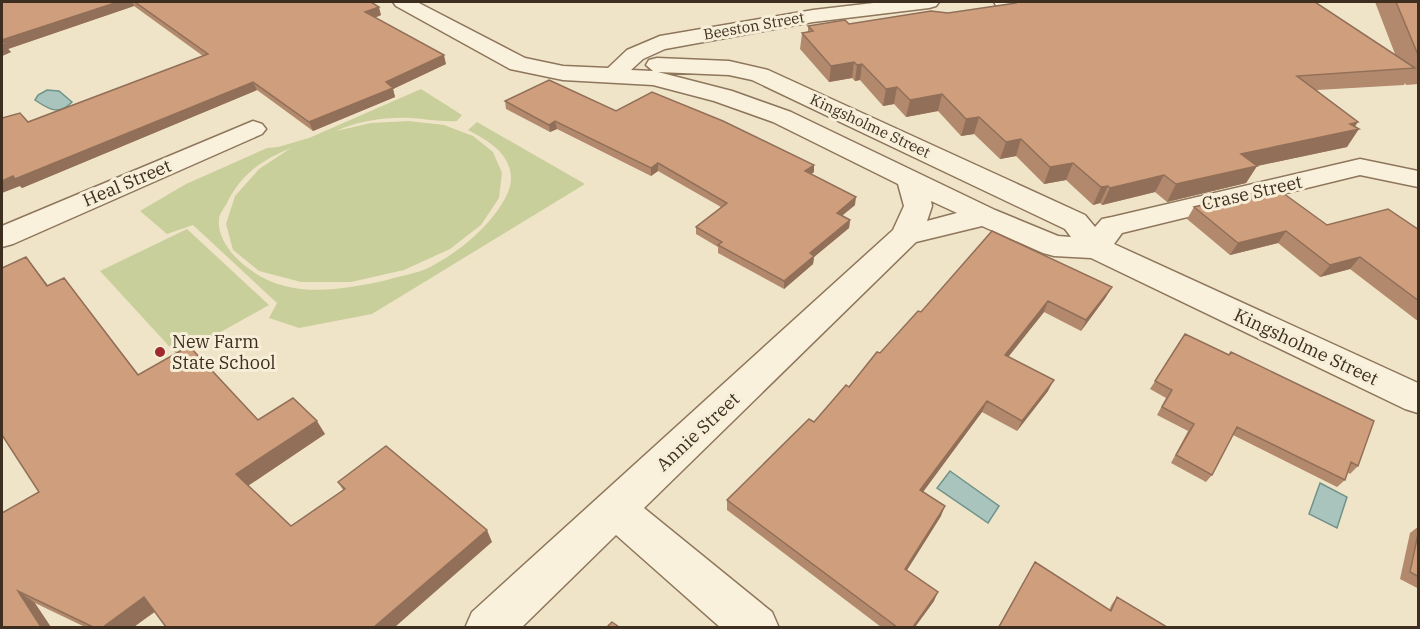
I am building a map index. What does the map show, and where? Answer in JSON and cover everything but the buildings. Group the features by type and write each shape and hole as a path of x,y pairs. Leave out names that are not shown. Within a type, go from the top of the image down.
{"street":[{"path":"403,2 518,64 563,73 619,70"},
{"path":"954,20 1004,12 1009,5 1004,2"},
{"name":"Beeston Street","path":"619,70 644,48 660,43 813,16 876,9 931,10"},
{"name":"Kingsholme Street","path":"619,70 729,68 760,75 1074,222 1096,248"},
{"name":"Kingsholme Street","path":"619,70 733,99 782,117 985,216 1054,246 1096,248 1419,399"},
{"name":"Heal Street","path":"2,237 254,129"},
{"name":"Crase Street","path":"1096,248 1112,226 1360,167 1419,179"},
{"name":"Annie Street","path":"488,627 616,510 906,235 918,206 910,178"},
{"name":"Annie Street","path":"906,235 985,216"},
{"path":"616,510 756,627"}],"green space":[{"path":"421,89 462,115 457,121 382,119 363,122 336,131 371,123 409,121 444,125 473,136 493,152 502,173 499,198 481,225 450,249 404,270 351,282 301,282 259,271 233,250 226,224 235,196 259,169 291,148 253,169 239,184 221,213 220,232 234,256 260,276 277,284 312,290 368,284 426,269 463,246 480,231 500,207 509,188 511,179 507,162 497,148 468,130 477,122 585,184 372,314 299,328 269,318 277,303 193,225 167,234 140,211 186,184 267,148 309,138"},
{"path":"187,229 269,305 178,356 100,271"}],"water":[{"path":"47,90 59,91 72,102 63,109 54,110 35,100 38,95"},
{"path":"950,471 999,506 988,523 937,488"},
{"path":"1320,483 1347,497 1337,528 1309,514"}],"place":[{"name":"New Farm State School","path":"160,352"}]}
